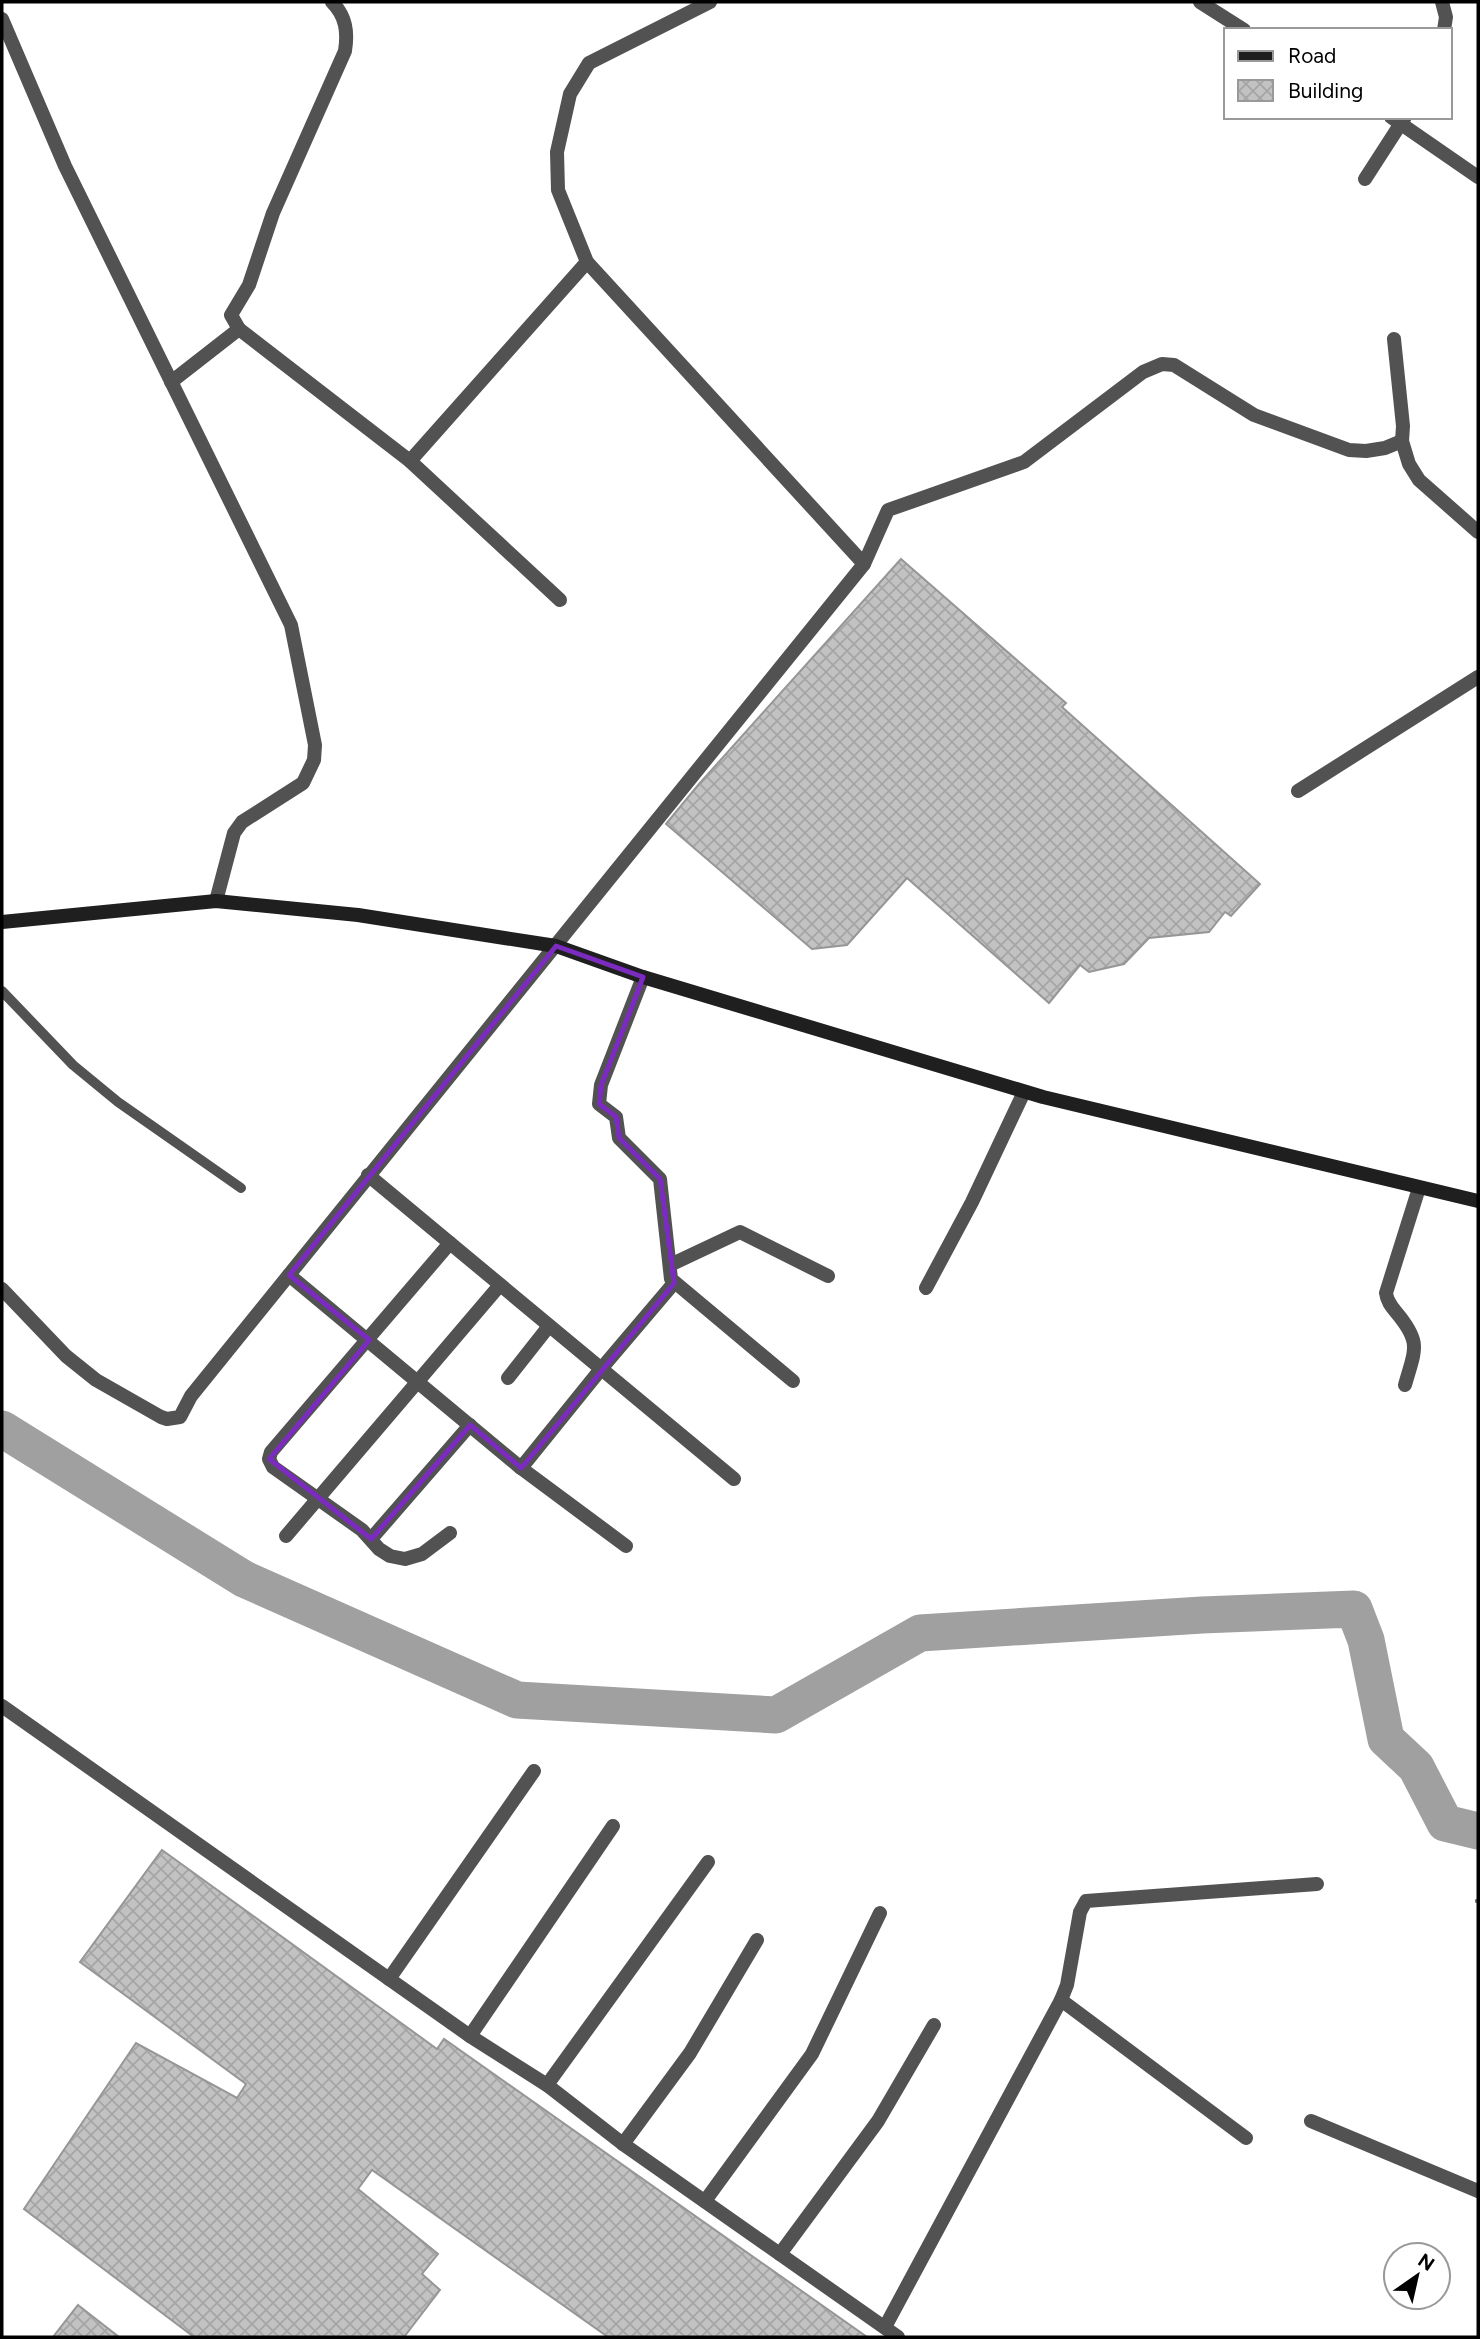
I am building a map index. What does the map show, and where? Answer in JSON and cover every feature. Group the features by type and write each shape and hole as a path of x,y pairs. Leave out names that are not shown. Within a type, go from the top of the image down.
{"street":[{"path":"332,2 348,34 345,51 273,213 249,285 231,315 239,329 410,461 560,600"},
{"path":"710,2 589,63 570,94 557,152 558,190 587,262 864,564"},
{"path":"1200,2 1241,28"},
{"path":"1442,2 1446,17 1444,28"},
{"path":"2,19 65,166 291,625 315,745 314,760 303,783 242,822 234,833 216,901"},
{"path":"1365,178 1399,119 1478,177"},
{"path":"410,461 587,262"},
{"path":"171,382 239,329"},
{"path":"1394,339 1403,426 1402,441 1409,464 1419,480 1478,532"},
{"path":"2,1289 66,1356 96,1380 161,1417 175,1419 184,1413 191,1396 368,1175 864,564 888,510 1024,462 1143,372 1162,364 1174,365 1254,415 1349,450 1385,448 1402,441"},
{"path":"1298,792 1478,677"},
{"path":"2,922 216,901 358,915 556,946 643,977 1024,1092 1478,1201"},
{"path":"643,977 601,1085 599,1104 616,1117 619,1138 660,1179 671,1279 793,1381"},
{"path":"926,1288 972,1202 1024,1092"},
{"path":"368,1175 734,1479"},
{"path":"1405,1385 1415,1348 1414,1338 1387,1301 1385,1293 1419,1188"},
{"path":"670,1265 740,1232 828,1276"},
{"path":"450,1243 271,1452 269,1459 273,1467 362,1530 390,1556 405,1559 422,1554 450,1533"},
{"path":"289,1275 522,1468 626,1546"},
{"path":"522,1468 601,1368 674,1283"},
{"path":"286,1536 500,1285"},
{"path":"508,1378 549,1325"},
{"path":"371,1539 470,1424"},
{"path":"2,1706 470,2036 547,2085 624,2144 898,2337"},
{"path":"389,1979 534,1771"},
{"path":"470,2036 613,1826"},
{"path":"547,2085 708,1862"},
{"path":"884,2328 1061,2000 1067,1985 1078,1920 1086,1902 1317,1884"},
{"path":"705,2201 812,2054 880,1913"},
{"path":"624,2144 690,2053 758,1940"},
{"path":"1061,2000 1246,2138"},
{"path":"780,2254 878,2121 934,2025"},
{"path":"1311,2121 1478,2191"}],"lane":[{"path":"2,991 73,1065 118,1102 241,1188"}],"highlighted area":[{"path":"556,946 643,977 601,1085 599,1104 616,1117 619,1138 660,1179 674,1283 521,1468 470,1425 371,1539 269,1459 369,1340 289,1275"}],"building":[{"path":"901,559 1066,703 1062,707 1260,884 1231,916 1225,912 1209,932 1149,938 1124,964 1089,972 1080,965 1049,1003 907,878 847,945 812,949 666,824"},
{"path":"162,1850 437,2049 444,2039 867,2337 608,2337 372,2170 358,2189 438,2254 422,2274 440,2290 404,2337 194,2337 24,2209 136,2043 237,2098 246,2084 80,1962"},
{"path":"78,2305 119,2337 53,2337"}],"waterway":[{"path":"2,1429 244,1579 517,1700 776,1715 920,1633 1202,1615 1354,1609 1366,1640 1386,1739 1416,1767 1445,1823 1478,1831"}]}
